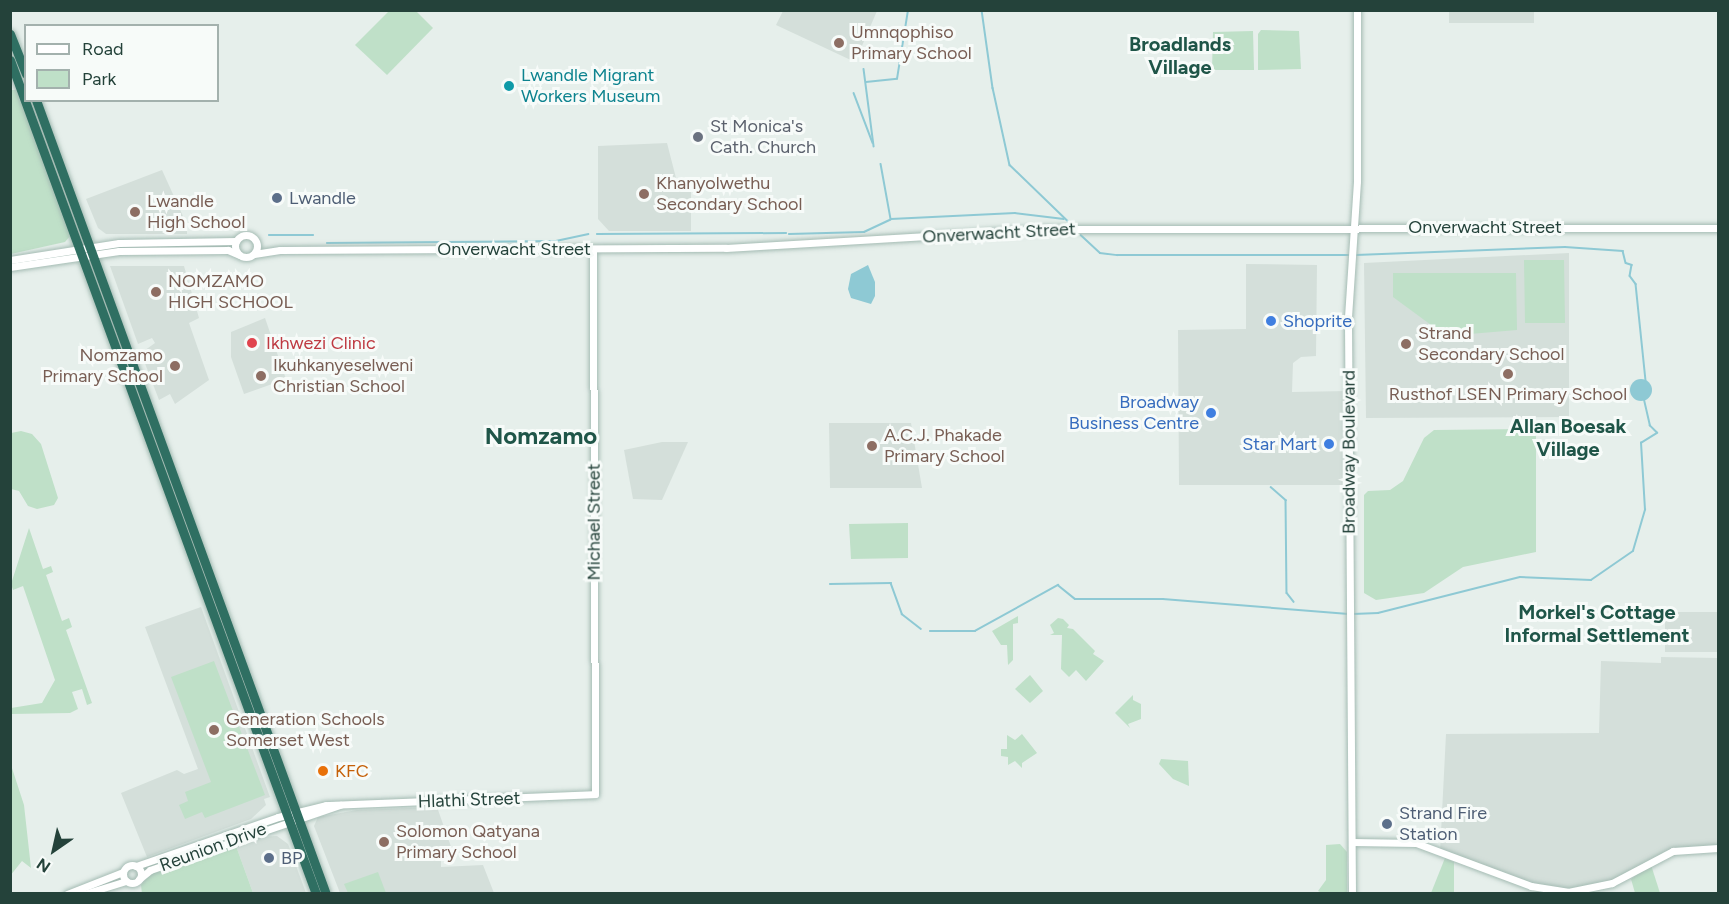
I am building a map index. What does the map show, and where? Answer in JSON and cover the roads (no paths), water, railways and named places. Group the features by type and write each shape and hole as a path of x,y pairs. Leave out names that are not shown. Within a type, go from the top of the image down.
{"highway":[{"path":"10,34 24,69"},
{"path":"10,60 24,95"},
{"path":"27,102 86,250"},
{"path":"37,102 86,250 292,816 316,894"},
{"path":"292,816 326,894"}],"street":[{"name":"Broadway Boulevard","path":"1352,894 1348,317 1355,227 1357,10"},
{"name":"Onverwacht Street","path":"239,255 280,250 739,247 1048,229 1719,228"},
{"name":"Onverwacht Street","path":"236,241 249,235 257,243 280,250"},
{"path":"10,260 86,250 236,241 239,255 210,250 86,250 10,267"},
{"path":"255,254 257,243"},
{"name":"Michael Street","path":"593,249 596,794"},
{"name":"Hlathi Street","path":"292,816 342,804 596,794"},
{"name":"Reunion Drive","path":"136,866 292,816"},
{"name":"Reunion Drive","path":"139,879 150,870 292,816"},
{"path":"1352,842 1416,843 1531,886 1568,892 1605,886 1673,851 1719,848"},
{"path":"67,894 123,872 128,866 136,866 140,871 139,879 132,884 126,881 84,894"},
{"path":"123,872 126,881"}],"water":[{"path":"868,265 875,282 875,296 871,304 851,298 848,289 851,274"},
{"path":"1641,379 1649,382 1652,390 1649,398 1641,401 1633,398 1630,390 1633,382"}],"waterway":[{"path":"866,82 897,79 908,10"},
{"path":"982,10 993,88 1010,165 1070,223"},
{"path":"864,69 874,146"},
{"path":"854,93 873,143"},
{"path":"881,164 891,219 1015,213 1064,219"},
{"path":"789,234 864,232 890,220"},
{"path":"597,234 786,233"},
{"path":"327,243 556,241 588,234"},
{"path":"269,235 313,235"},
{"path":"1081,235 1100,253 1117,255 1348,255"},
{"path":"1356,255 1565,247 1623,251 1626,263 1632,265 1630,276 1636,284 1646,380"},
{"path":"1353,614 1378,613 1520,577 1591,580 1633,551 1645,510 1641,443 1657,433 1650,426 1644,400"},
{"path":"1271,487 1286,500 1287,593 1294,602"},
{"path":"830,584 891,583 902,614 921,629"},
{"path":"930,631 975,631 1058,585 1075,599 1163,599 1348,614"}],"place":[{"name":"Umnqophiso Primary School","path":"839,43"},
{"name":"Lwandle Migrant Workers Museum","path":"509,86"},
{"name":"St Monica's Cath. Church","path":"698,137"},
{"name":"Khanyolwethu Secondary School","path":"644,194"},
{"name":"Lwandle","path":"277,198"},
{"name":"Lwandle High School","path":"135,212"},
{"name":"NOMZAMO HIGH SCHOOL","path":"156,292"},
{"name":"Shoprite","path":"1271,321"},
{"name":"Ikhwezi Clinic","path":"252,343"},
{"name":"Strand Secondary School","path":"1406,344"},
{"name":"Nomzamo Primary School","path":"175,366"},
{"name":"Rusthof LSEN Primary School","path":"1508,374"},
{"name":"Ikuhkanyeselweni Christian School","path":"261,376"},
{"name":"Broadway Business Centre","path":"1211,413"},
{"name":"Star Mart","path":"1329,444"},
{"name":"A.C.J. Phakade Primary School","path":"872,446"},
{"name":"Generation Schools Somerset West","path":"214,730"},
{"name":"KFC","path":"323,771"},
{"name":"Strand Fire Station","path":"1387,824"},
{"name":"Solomon Qatyana Primary School","path":"384,842"},
{"name":"BP","path":"269,858"}],"district":[{"name":"Broadlands Village","path":"1180,56"},
{"name":"Nomzamo","path":"541,436"},
{"name":"Allan Boesak Village","path":"1568,438"},
{"name":"Morkel's Cottage Informal Settlement","path":"1597,624"}]}
